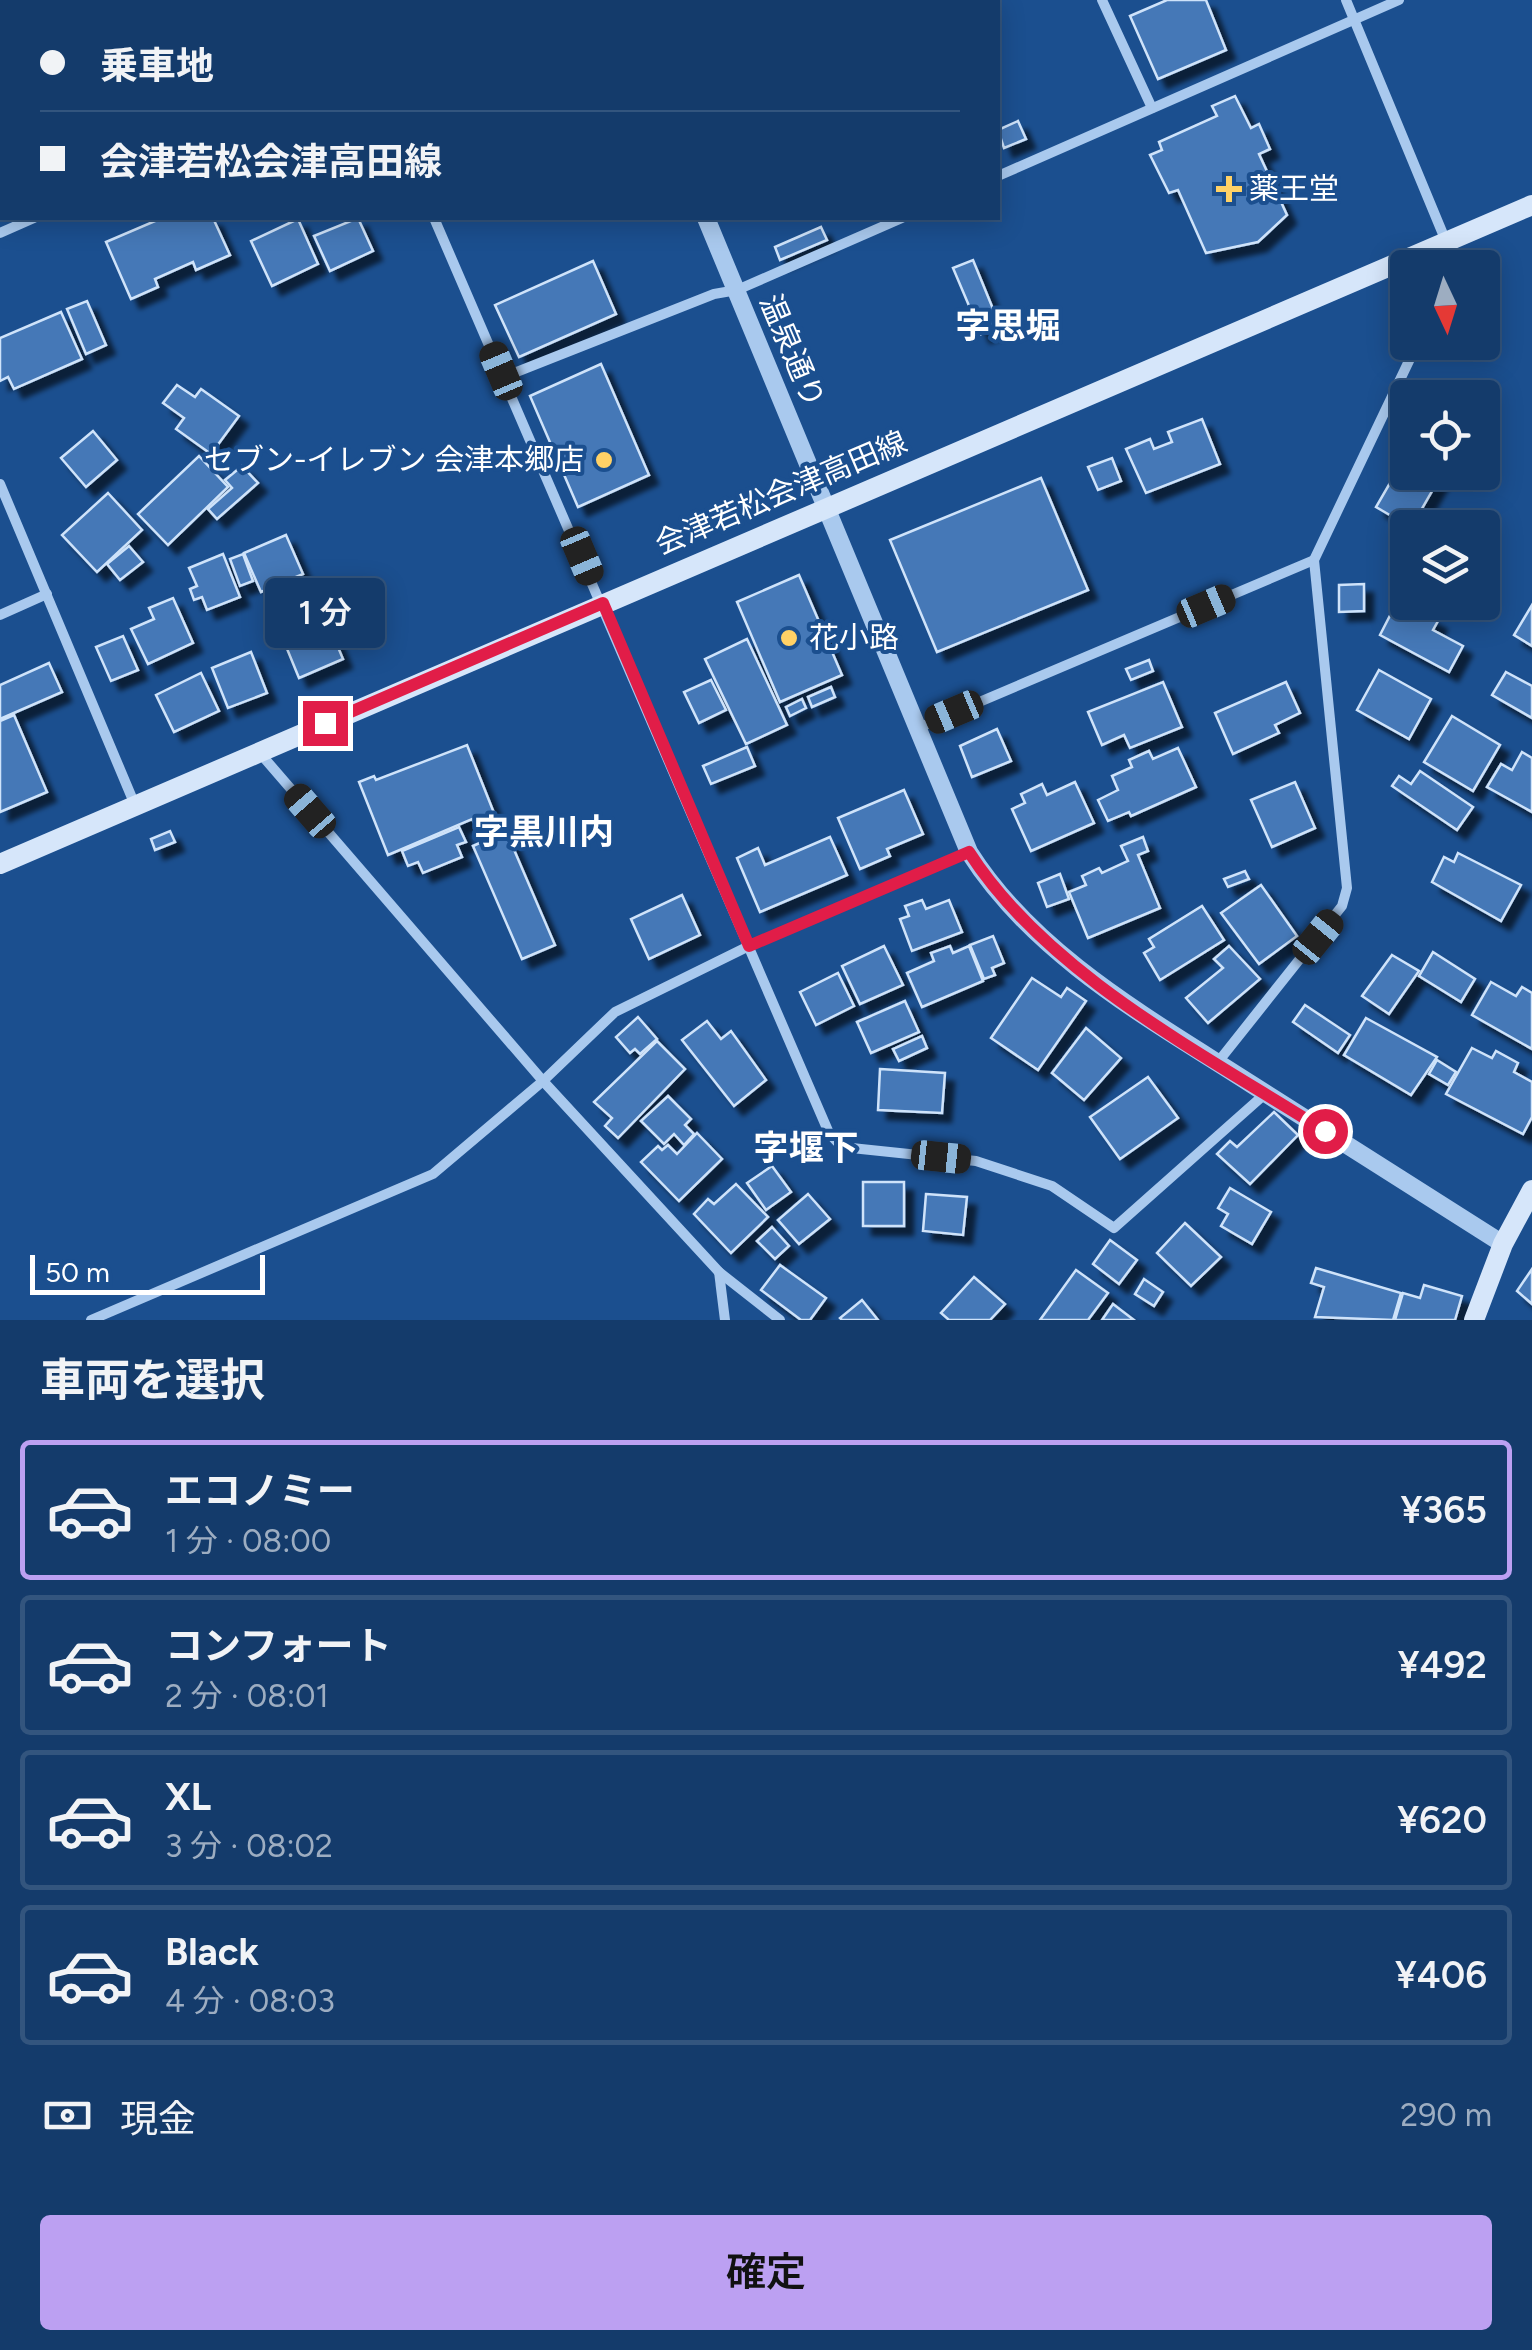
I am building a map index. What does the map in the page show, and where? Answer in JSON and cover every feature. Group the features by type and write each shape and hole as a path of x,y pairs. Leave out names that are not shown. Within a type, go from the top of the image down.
{"main road":[{"name":"会津若松会津高田線","path":"0,864 1444,239 1532,205"},
{"path":"1474,1320 1503,1244 1532,1190"}],"street":[{"path":"1102,0 1152,108"},
{"path":"1346,0 1446,250"},
{"path":"1000,175 1399,0"},
{"path":"0,233 29,220"},
{"path":"435,220 829,1133 842,1146 976,1161 1052,1186 1114,1228 1266,1093"},
{"name":"温泉通り","path":"707,220 969,852 1024,923 1094,981 1503,1244"},
{"path":"504,378 714,294 737,290 897,220"},
{"path":"1218,1062 1342,906 1347,888 1314,560 1409,360"},
{"path":"0,484 136,805"},
{"path":"918,728 1314,560"},
{"path":"0,614 47,594"},
{"path":"258,751 543,1082 718,1272 780,1320"},
{"path":"91,1320 433,1174 543,1082 615,1012 749,946 969,852"},
{"path":"718,1272 725,1320"}],"building":[{"path":"1167,0 1206,0 1226,50 1158,79 1130,16"},
{"path":"1235,96 1251,128 1259,124 1270,149 1259,154 1287,215 1258,242 1206,253 1178,190 1169,193 1150,155 1162,150 1159,142 1217,116 1212,106"},
{"path":"1018,121 1026,139 1004,148 1000,129"},
{"path":"157,220 214,220 230,255 196,270 193,262 155,279 158,287 131,299 106,242"},
{"path":"298,220 318,264 272,286 251,241"},
{"path":"359,220 373,251 330,271 314,236"},
{"path":"821,227 827,240 780,260 775,247"},
{"path":"973,260 1000,326 981,334 953,268"},
{"path":"593,261 616,314 519,357 495,305"},
{"path":"87,301 106,345 86,354 67,309"},
{"path":"61,312 82,359 14,389 8,377 0,381 0,338"},
{"path":"601,364 649,475 578,507 530,396"},
{"path":"177,385 195,397 201,389 239,416 211,454 176,429 184,418 163,403"},
{"path":"1202,419 1220,464 1146,493 1126,449 1150,439 1154,449 1172,442 1168,432"},
{"path":"93,431 117,460 86,487 61,458"},
{"path":"199,456 228,487 168,545 138,514"},
{"path":"1112,458 1121,481 1098,490 1088,467"},
{"path":"242,466 258,483 217,519 208,509 232,488 225,480"},
{"path":"1041,478 1088,590 937,652 890,540"},
{"path":"1390,483 1390,490 1433,490 1421,510 1390,510 1390,515 1376,507"},
{"path":"108,493 142,530 97,572 62,535"},
{"path":"286,535 303,574 261,592 244,553"},
{"path":"129,546 143,562 120,580 107,564"},
{"path":"223,554 240,597 207,610 202,597 194,600 190,589 197,586 189,568"},
{"path":"243,554 253,581 240,586 230,559"},
{"name":"花小路","path":"799,575 842,675 780,702 737,602"},
{"path":"1364,584 1364,611 1339,612 1339,585"},
{"path":"173,598 193,643 148,664 131,629 154,619 149,608"},
{"path":"1532,605 1532,646 1514,635"},
{"path":"1390,616 1390,620 1436,620 1433,630 1463,646 1449,672 1380,635"},
{"path":"327,621 343,659 299,678 283,639"},
{"path":"123,636 138,670 111,681 96,647"},
{"path":"747,639 787,725 746,744 705,659"},
{"path":"251,652 267,693 228,708 212,668"},
{"path":"1149,660 1153,671 1131,680 1126,669"},
{"path":"49,663 62,692 0,719 0,685"},
{"path":"1379,670 1431,699 1409,739 1357,710"},
{"path":"1506,672 1532,686 1532,718 1492,695"},
{"path":"201,673 219,711 174,732 156,695"},
{"path":"711,680 726,710 699,723 684,692"},
{"path":"1163,682 1182,727 1130,748 1124,735 1102,745 1088,712"},
{"path":"1286,682 1300,713 1275,725 1279,733 1233,754 1215,713"},
{"path":"831,687 835,697 812,707 808,697"},
{"path":"802,699 806,708 790,716 786,707"},
{"path":"14,715 47,792 0,812 0,721"},
{"path":"1452,716 1500,745 1473,791 1424,762"},
{"path":"997,729 1011,761 972,777 960,746"},
{"path":"467,745 498,823 478,830 472,819 388,855 359,782 374,776 376,780"},
{"path":"747,747 755,766 711,784 703,766"},
{"path":"1178,748 1196,787 1131,816 1129,812 1108,821 1098,800 1118,790 1112,776 1132,767 1129,760 1149,751 1153,759"},
{"path":"1522,752 1532,758 1532,812 1487,787 1501,764 1512,770"},
{"path":"1420,771 1473,807 1457,830 1392,786 1399,776 1411,784"},
{"path":"1075,782 1094,823 1031,851 1012,809 1025,803 1021,794 1042,784 1047,795"},
{"path":"1295,782 1315,828 1272,847 1251,800"},
{"path":"904,790 923,834 887,849 890,856 860,869 838,818"},
{"path":"459,827 466,842 457,845 462,857 423,873 418,862 408,866 402,851"},
{"path":"170,831 175,842 155,850 151,839"},
{"path":"506,831 555,945 522,959 473,846"},
{"path":"830,837 847,875 760,912 737,858 758,848 765,865"},
{"path":"1143,837 1148,851 1138,855 1160,908 1088,938 1069,892 1086,885 1082,876 1099,868 1102,873 1128,861 1121,846"},
{"path":"1458,853 1521,885 1501,921 1432,882 1444,857 1454,862"},
{"path":"1245,871 1249,879 1228,887 1224,879"},
{"path":"1060,874 1069,899 1047,907 1038,883"},
{"path":"1261,885 1297,936 1259,964 1221,913"},
{"path":"682,895 700,935 649,959 631,919"},
{"path":"922,900 926,909 949,900 962,932 912,951 900,919 909,916 905,906"},
{"path":"1202,906 1224,940 1160,980 1144,953 1154,947 1149,939"},
{"path":"993,936 1004,963 992,968 995,975 984,979 970,945"},
{"path":"884,946 903,985 860,1004 842,966"},
{"path":"950,946 953,953 969,946 983,981 922,1007 907,973 934,961 931,953"},
{"path":"1229,946 1260,979 1208,1023 1186,998 1223,968 1214,959"},
{"path":"1433,952 1475,979 1461,1002 1419,976"},
{"path":"1392,955 1419,971 1389,1014 1362,996"},
{"path":"838,973 854,1006 816,1025 800,992"},
{"path":"1032,978 1061,997 1067,988 1086,1001 1038,1070 991,1038"},
{"path":"1491,982 1516,996 1522,987 1532,993 1532,1049 1472,1015"},
{"path":"905,1001 919,1032 871,1053 857,1022"},
{"path":"1305,1005 1350,1035 1338,1053 1293,1022"},
{"path":"638,1017 657,1039 640,1054 635,1049 630,1053 616,1037"},
{"path":"1366,1018 1437,1057 1411,1095 1344,1055"},
{"path":"707,1021 721,1039 731,1031 766,1080 734,1106 682,1040"},
{"path":"1086,1028 1121,1058 1084,1100 1052,1073"},
{"path":"922,1036 927,1048 899,1061 893,1049"},
{"path":"657,1041 685,1069 618,1138 605,1126 612,1118 594,1102"},
{"path":"1472,1048 1492,1058 1496,1051 1518,1063 1514,1072 1532,1082 1532,1117 1523,1134 1446,1094"},
{"path":"1437,1060 1456,1072 1448,1085 1429,1074"},
{"path":"880,1069 945,1073 942,1113 878,1110"},
{"path":"1148,1077 1178,1118 1120,1159 1090,1117"},
{"path":"668,1096 691,1119 685,1125 694,1134 684,1145 674,1134 664,1144 641,1121"},
{"path":"1274,1112 1298,1135 1250,1184 1217,1154 1230,1141 1237,1147"},
{"path":"697,1133 722,1159 679,1201 641,1162 658,1146 662,1150 668,1145 677,1154"},
{"path":"772,1166 791,1192 766,1210 747,1183"},
{"path":"863,1182 904,1182 904,1226 863,1226"},
{"path":"736,1184 768,1217 731,1253 694,1214 708,1199 714,1204"},
{"path":"1230,1188 1271,1212 1252,1244 1221,1226 1228,1214 1218,1208"},
{"path":"808,1194 830,1219 799,1244 778,1220"},
{"path":"926,1194 967,1197 963,1235 923,1231"},
{"path":"1185,1223 1221,1257 1191,1286 1157,1253"},
{"path":"772,1227 789,1246 775,1259 757,1241"},
{"path":"1110,1240 1137,1260 1119,1284 1093,1264"},
{"path":"780,1265 826,1298 810,1320 801,1320 761,1290"},
{"path":"1316,1268 1401,1293 1393,1320 1315,1317 1324,1287 1311,1283"},
{"path":"1532,1269 1532,1304 1517,1291"},
{"path":"1076,1270 1108,1293 1088,1320 1040,1320"},
{"path":"974,1277 1005,1304 990,1320 949,1320 941,1313"},
{"path":"1144,1279 1163,1292 1154,1306 1135,1294"},
{"path":"1424,1285 1462,1296 1455,1320 1395,1320 1403,1293 1420,1298"},
{"path":"862,1300 878,1320 840,1318"},
{"path":"1113,1304 1134,1320 1102,1320"}],"place":[{"name":"薬王堂","path":"1229,189"},
{"name":"セブン-イレブン 会津本郷店","path":"604,460"},
{"name":"花小路","path":"789,638"}],"district":[{"name":"字思堀","path":"1008,326"},
{"name":"字黒川内","path":"544,832"},
{"name":"字堰下","path":"806,1148"}],"route":[{"path":"325,723 460,668 603,603 749,946 969,852 988,882 1024,923 1094,981 1325,1131"}]}
